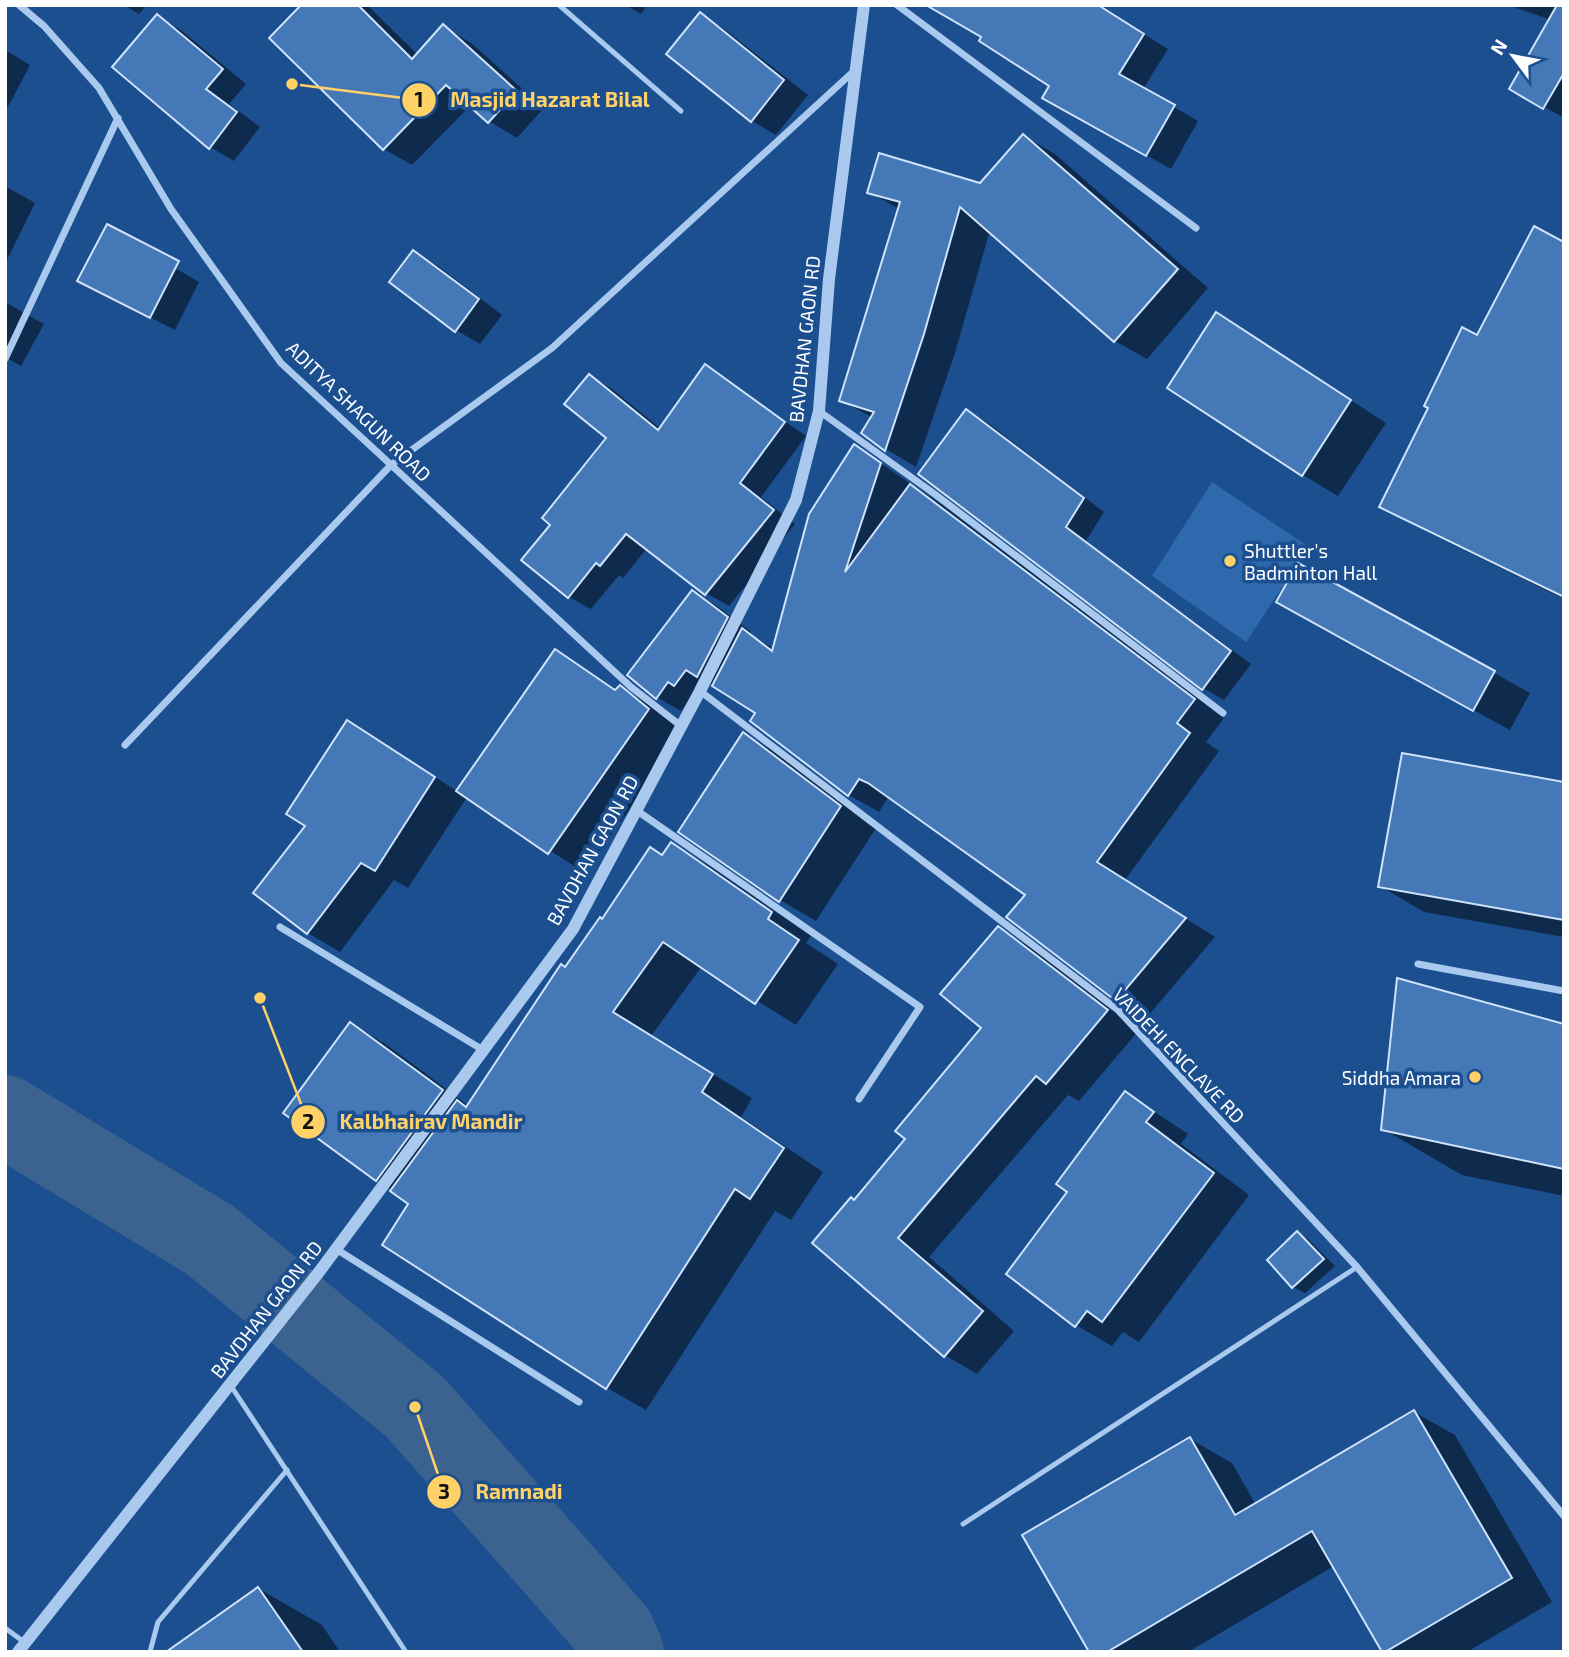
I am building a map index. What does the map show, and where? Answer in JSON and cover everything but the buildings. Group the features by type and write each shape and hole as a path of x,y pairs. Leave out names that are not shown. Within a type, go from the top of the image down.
{"street":[{"name":"ADITYA SHAGUN ROAD","path":"19,5 44,26 99,88 171,209 281,363 631,687 681,726"},
{"name":"BAVDHAN GAON RD","path":"21,1647 319,1272 573,929 700,691 796,500 820,411 829,279 864,5"},
{"path":"897,5 1196,228"},
{"path":"125,745 391,465 552,348 855,71"},
{"path":"5,359 118,118"},
{"path":"820,411 936,495 1223,713"},
{"name":"VAIDEHI ENCLAVE RD","path":"700,691 1118,1010 1357,1267 1564,1517"},
{"path":"636,810 920,1007 859,1099"},
{"path":"280,928 483,1050"},
{"path":"1418,964 1564,991"},
{"path":"336,1249 579,1402"}],"lane":[{"path":"559,5 681,111"},
{"path":"963,1524 1357,1267"},
{"path":"231,1385 406,1652"},
{"path":"150,1652 158,1622 287,1471"},
{"path":"5,1628 21,1647"}],"shaded area":[{"name":"Shuttler's Badminton Hall","path":"1212,482 1309,547 1246,642 1152,576"}],"waterway":[{"path":"5,1116 210,1240 415,1407 614,1632 623,1652"}],"place":[{"name":"Masjid Hazarat Bilal","path":"292,84"},
{"name":"Shuttler's Badminton Hall","path":"1230,561"},
{"name":"Kalbhairav Mandir","path":"260,998"},
{"name":"Siddha Amara","path":"1475,1077"},
{"name":"Ramnadi","path":"415,1407"}]}
